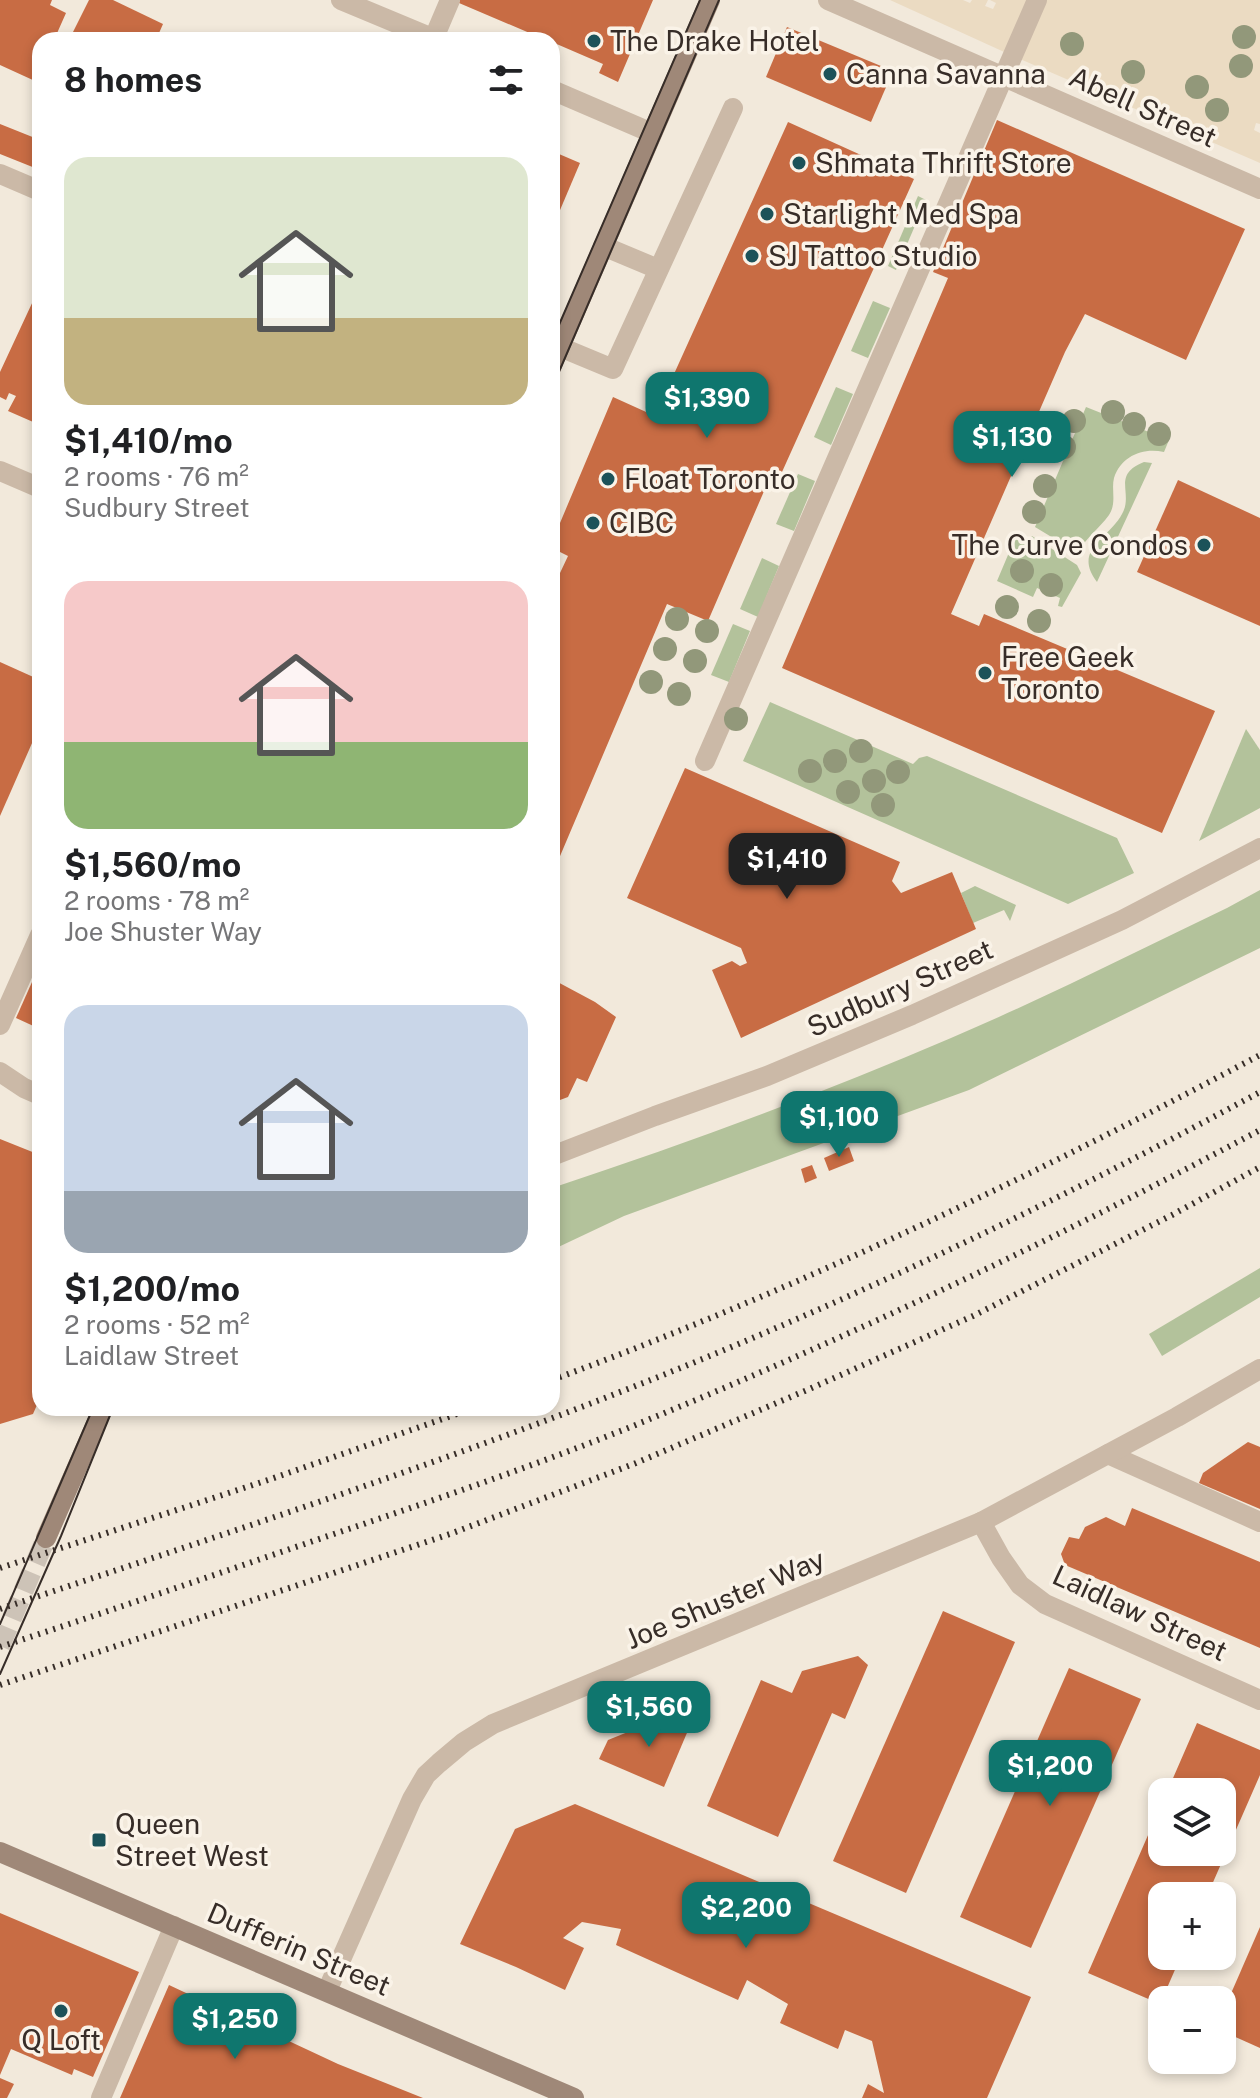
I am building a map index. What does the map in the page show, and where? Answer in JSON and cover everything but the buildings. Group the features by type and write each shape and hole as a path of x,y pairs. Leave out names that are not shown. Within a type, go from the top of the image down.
{"main road":[{"path":"560,347 710,0"},
{"path":"46,1538 99,1416"},
{"name":"Dufferin Street","path":"0,1852 574,2098"}],"street":[{"path":"341,0 417,32"},
{"path":"437,32 450,0"},
{"name":"Abell Street","path":"828,0 1260,189"},
{"path":"705,761 1037,0"},
{"path":"560,93 652,133"},
{"path":"560,357 613,369 733,108"},
{"path":"0,174 32,188"},
{"path":"603,246 658,269"},
{"path":"0,471 32,485"},
{"name":"Sudbury Street","path":"560,1153 767,1076 912,1015 1122,920 1260,848"},
{"path":"0,1025 32,953"},
{"path":"0,1072 32,1092"},
{"name":"Joe Shuster Way","path":"327,1991 412,1799 426,1775 464,1742 493,1724 981,1522 1260,1369"},
{"path":"1108,1454 1260,1522"},
{"name":"Laidlaw Street","path":"981,1522 1020,1585 1045,1604 1260,1700"},
{"path":"101,2098 174,1926"}],"green space":[{"path":"918,196 926,200 896,270 888,266"},
{"path":"873,301 890,308 868,358 851,351"},
{"path":"836,387 853,394 831,445 814,437"},
{"path":"1086,407 1169,440 1164,452 1141,452 1127,459 1117,470 1111,510 1078,553 1035,527"},
{"path":"1144,462 1152,463 1097,582 1090,571 1090,553 1122,514 1128,473"},
{"path":"798,474 815,481 794,531 776,524"},
{"path":"1016,536 1028,541 1032,536 1077,565 1081,573 1062,607 1058,606 1060,598 1037,588 1033,597 997,581"},
{"path":"762,558 779,566 758,617 740,609"},
{"path":"733,624 750,631 729,682 711,675"},
{"path":"770,702 913,764 927,756 1117,838 1134,873 1068,904 743,761"},
{"path":"1246,729 1260,750 1260,808 1199,841"},
{"path":"975,886 1016,905 1010,921 1004,910 973,923 961,893"},
{"path":"1260,890 1260,948 969,1090 624,1216 560,1246 560,1185 753,1117 902,1059 1055,991"},
{"path":"1260,1268 1260,1297 1162,1356 1149,1334"}],"shaded area":[{"path":"890,0 963,0 970,3 972,0 988,0 985,6 993,9 996,3 990,0 1260,0 1260,124 1256,123 1254,130 1260,133 1260,163 1013,56"}],"tunnel":[{"path":"0,1646 46,1538"}],"tram line":[{"path":"560,323 700,0"},
{"path":"560,369 719,0"},
{"path":"0,1624 90,1416"},
{"path":"0,1674 110,1416"}],"railway":[{"path":"560,1377 733,1308 912,1230 1087,1145 1260,1055"},
{"path":"560,1415 698,1361 942,1253 1102,1175 1260,1092"},
{"path":"0,1647 439,1498 628,1428 789,1360 948,1287 1105,1211 1260,1130"},
{"path":"0,1685 450,1534 636,1463 973,1316 1260,1167"},
{"path":"0,1568 451,1416"},
{"path":"0,1609 386,1479 557,1416"}],"place":[{"name":"The Drake Hotel","path":"594,41"},
{"name":"Canna Savanna","path":"830,74"},
{"name":"Shmata Thrift Store","path":"799,163"},
{"name":"Starlight Med Spa","path":"767,214"},
{"name":"SJ Tattoo Studio","path":"752,256"},
{"name":"Float Toronto","path":"608,479"},
{"name":"CIBC","path":"593,523"},
{"name":"The Curve Condos","path":"1204,545"},
{"name":"Free Geek Toronto","path":"985,673"},
{"name":"Queen Street West","path":"99,1840"},
{"name":"Q Loft","path":"61,2011"}]}
